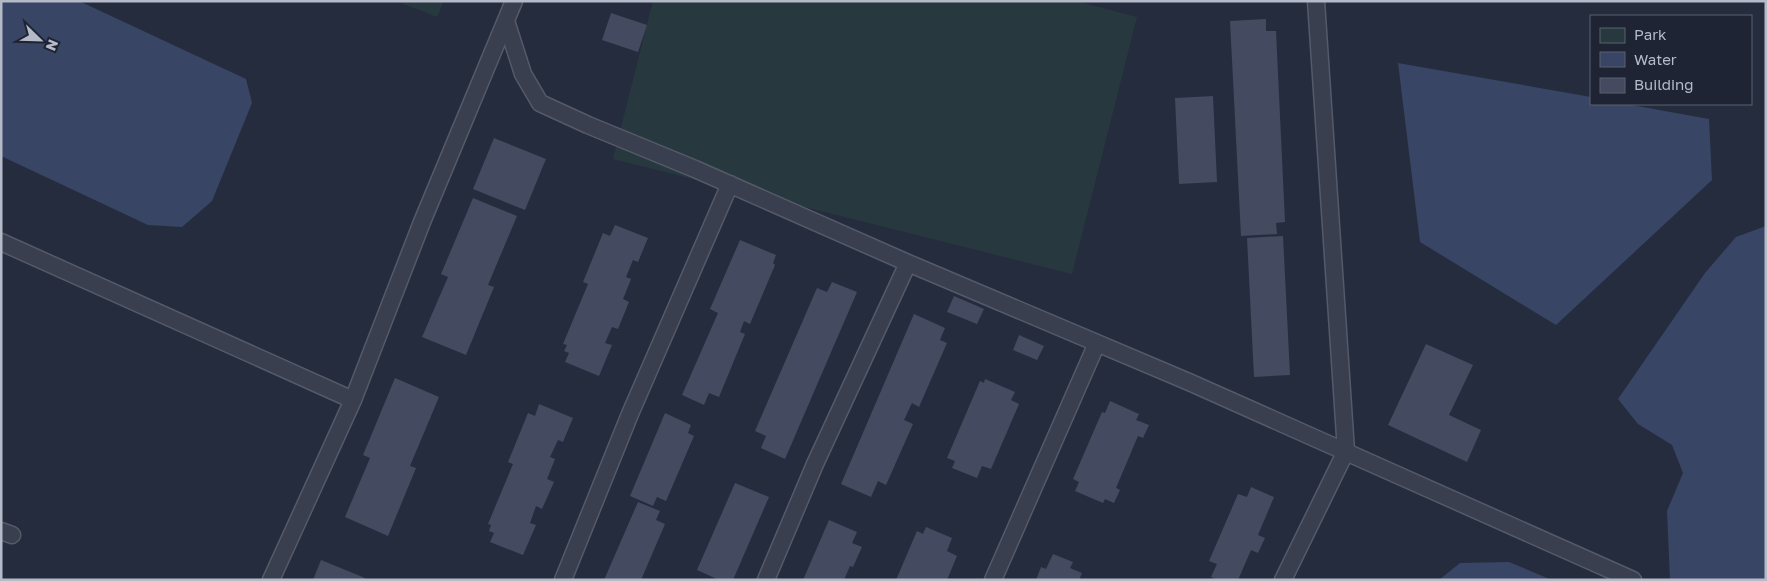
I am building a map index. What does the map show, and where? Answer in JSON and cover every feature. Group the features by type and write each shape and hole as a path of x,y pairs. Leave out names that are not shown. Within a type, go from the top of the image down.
{"lane":[{"path":"271,580 353,400 422,222 514,1"},
{"path":"1283,580 1346,451 1316,1"},
{"path":"506,21 523,74 540,103 908,263 1198,385 1633,580"},
{"path":"563,580 630,414 730,184"},
{"path":"1,242 353,400"},
{"path":"766,580 815,464 908,263"},
{"path":"993,580 1097,343"}],"green space":[{"path":"396,1 444,1 437,17"},
{"path":"653,1 1076,1 1137,17 1072,274 613,159"}],"water":[{"path":"1,1 79,1 246,79 252,103 212,201 182,227 148,225 1,156"},
{"path":"1398,63 1590,97 1590,105 1632,105 1709,119 1712,180 1556,325 1420,242"},
{"path":"1766,226 1766,580 1670,580 1667,511 1683,473 1672,445 1638,424 1618,399 1705,273 1736,237"},
{"path":"1509,562 1552,580 1439,580 1460,563"}],"building":[{"path":"611,13 647,25 638,52 602,40"},
{"path":"1266,19 1266,31 1276,31 1285,222 1276,223 1277,234 1241,236 1230,21"},
{"path":"1213,96 1217,182 1179,184 1175,98"},
{"path":"494,138 546,159 525,210 473,189"},
{"path":"473,198 517,216 488,285 494,287 466,355 422,337 448,277 441,274"},
{"path":"615,225 648,238 638,262 633,260 626,277 631,279 623,299 629,302 618,329 612,327 605,343 612,345 599,376 565,362 569,353 564,351 567,345 563,344 588,284 583,282 603,233 610,236"},
{"path":"1283,236 1290,375 1254,377 1247,238"},
{"path":"740,240 776,255 773,263 775,265 750,324 744,321 740,332 745,334 719,397 709,393 704,405 682,395 718,313 710,309"},
{"path":"832,282 857,292 785,459 761,448 766,436 755,431 817,288 827,292"},
{"path":"954,296 984,309 977,324 947,312"},
{"path":"914,314 945,328 940,340 947,343 919,407 912,403 904,420 913,424 886,485 878,481 871,497 841,484"},
{"path":"1019,335 1044,346 1037,360 1013,350"},
{"path":"1426,344 1473,365 1449,415 1481,430 1467,462 1388,425"},
{"path":"395,378 439,397 410,466 416,468 388,536 345,517 370,458 363,455"},
{"path":"985,379 1015,392 1011,400 1019,404 991,469 982,466 977,478 952,468 955,461 947,458 980,381 984,383"},
{"path":"1110,401 1139,414 1136,420 1149,425 1143,438 1138,436 1116,488 1120,490 1114,503 1105,499 1103,503 1075,491 1079,482 1073,479 1102,412 1105,413"},
{"path":"539,404 573,418 563,442 558,440 550,457 555,459 547,479 554,482 542,509 536,506 530,523 536,525 523,555 490,542 494,533 489,531 491,525 488,524 513,464 508,462 528,413 535,416"},
{"path":"665,413 691,425 688,433 694,436 666,501 657,497 653,506 630,496"},
{"path":"735,483 769,497 733,580 719,580 697,570"},
{"path":"1251,487 1274,497 1258,535 1265,538 1258,553 1251,550 1238,580 1218,580 1211,577 1217,564 1209,561 1238,494 1247,497"},
{"path":"638,502 660,511 656,520 665,524 641,580 604,580"},
{"path":"829,520 857,532 852,543 862,547 853,567 850,566 844,580 803,580"},
{"path":"926,527 952,538 947,551 957,556 947,580 896,580 917,531 923,534"},
{"path":"1053,554 1073,562 1070,568 1082,573 1079,580 1036,580 1041,567 1046,569"},
{"path":"321,560 365,578 364,580 313,580"}]}
